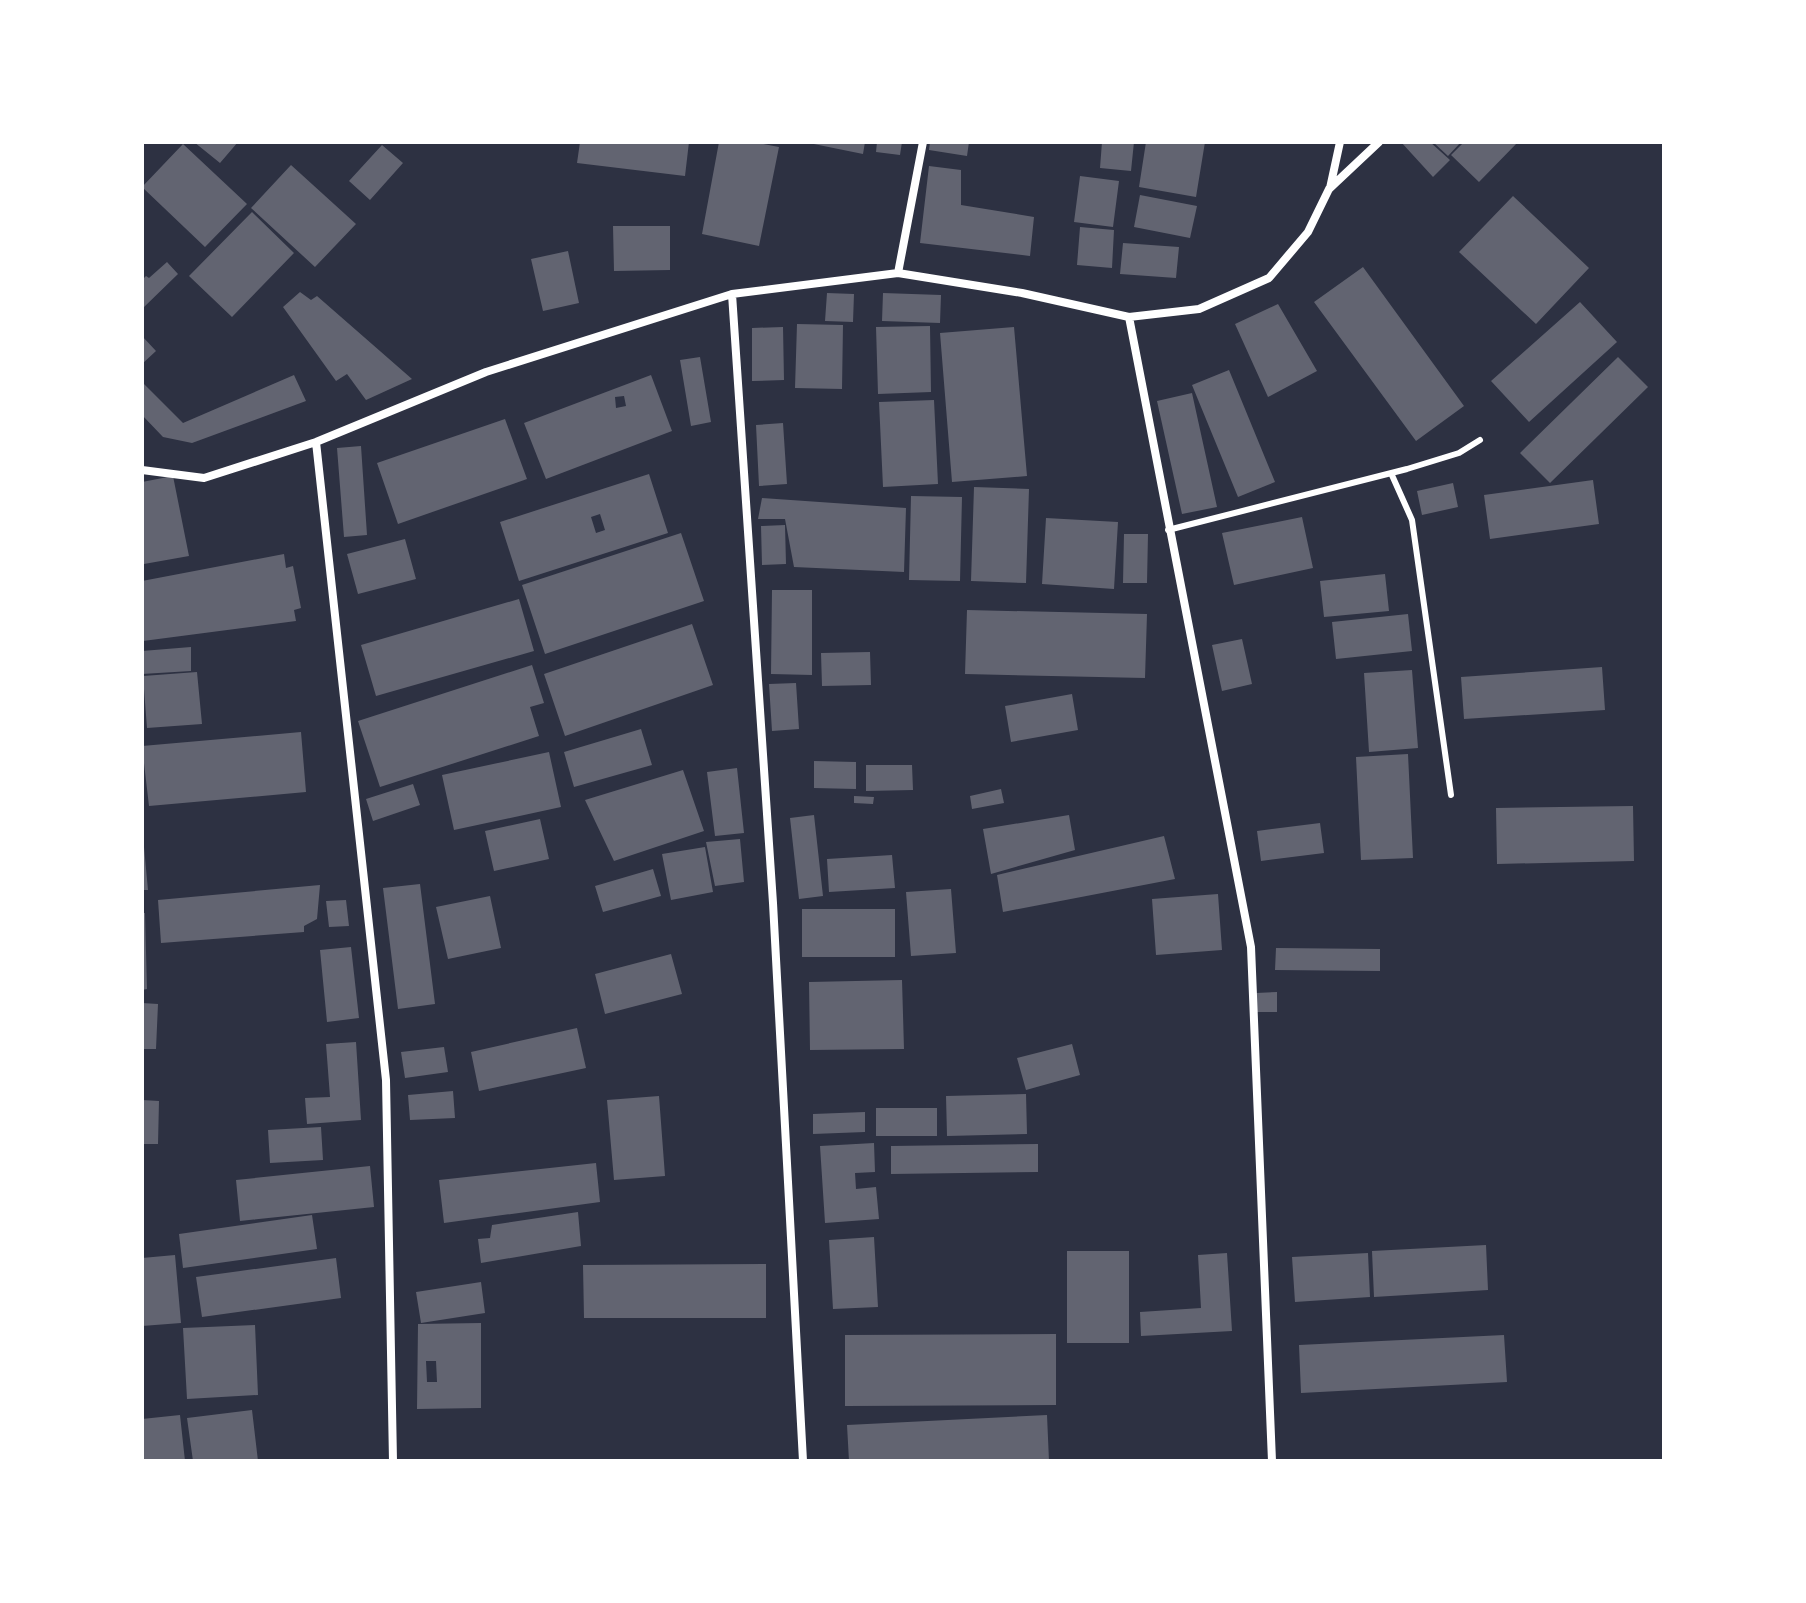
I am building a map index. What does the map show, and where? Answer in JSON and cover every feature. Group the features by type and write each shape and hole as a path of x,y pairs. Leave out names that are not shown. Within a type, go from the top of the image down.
{"street":[{"path":"898,273 923,142"},
{"path":"142,469 204,478 316,442 486,372 732,294 898,273 1022,293 1129,317 1199,309 1269,278 1308,232 1329,189 1340,142"},
{"path":"1329,189 1379,142"},
{"path":"732,294 773,903 803,1461"},
{"path":"1129,317 1251,947 1272,1461"},
{"path":"316,442 386,1080 393,1461"}],"lane":[{"path":"1168,530 1391,473 1459,453 1480,440"},
{"path":"1391,473 1412,520 1451,795"}],"building":[{"path":"194,142 238,142 220,163"},
{"path":"580,142 689,142 685,176 577,163"},
{"path":"719,142 753,142 779,147 759,246 702,234"},
{"path":"804,142 865,142 863,154"},
{"path":"877,142 902,142 900,155 876,152"},
{"path":"930,142 969,142 967,156 929,150"},
{"path":"1102,142 1134,142 1131,171 1100,168"},
{"path":"1146,142 1205,142 1196,197 1139,187"},
{"path":"1401,142 1430,142 1450,160 1433,177"},
{"path":"1433,142 1461,142 1448,156"},
{"path":"1464,142 1518,142 1479,182 1451,155"},
{"path":"183,144 247,204 205,247 142,187"},
{"path":"382,145 403,163 370,200 349,181"},
{"path":"291,165 356,224 315,267 251,208"},
{"path":"929,166 961,170 961,205 1034,217 1030,256 920,243"},
{"path":"1080,176 1119,181 1113,227 1074,222"},
{"path":"1140,195 1197,206 1190,238 1134,227"},
{"path":"1513,196 1589,268 1536,324 1459,252"},
{"path":"252,212 294,253 232,317 189,276"},
{"path":"613,226 670,226 670,270 614,271"},
{"path":"1080,227 1114,230 1112,268 1077,265"},
{"path":"1123,243 1179,247 1176,278 1120,274"},
{"path":"568,251 579,303 543,311 531,259"},
{"path":"167,262 178,274 142,309 142,280 146,276 149,278"},
{"path":"1363,267 1464,406 1416,441 1314,302"},
{"path":"300,292 311,300 317,296 412,379 366,400 347,374 336,381 283,307"},
{"path":"827,293 854,294 853,322 825,321"},
{"path":"883,293 941,295 940,323 882,321"},
{"path":"1580,302 1617,342 1529,422 1491,381"},
{"path":"1278,304 1317,371 1268,397 1235,324"},
{"path":"797,324 843,325 842,389 795,388"},
{"path":"930,326 931,392 878,394 876,327"},
{"path":"783,327 784,380 752,381 752,328"},
{"path":"1014,327 1027,476 952,482 940,333"},
{"path":"142,336 156,351 142,364"},
{"path":"700,357 711,422 691,426 680,360"},
{"path":"1618,357 1648,387 1550,483 1520,453"},
{"path":"1229,370 1275,482 1238,497 1192,385"},
{"path":"294,375 306,401 192,443 163,437 142,415 142,382 183,423"},
{"path":"651,375 672,431 546,479 524,423","holes":["624,396 626,406 616,408 615,397"]},
{"path":"1192,393 1217,507 1182,514 1157,401"},
{"path":"934,400 938,484 883,487 879,402"},
{"path":"505,419 527,479 398,524 377,463"},
{"path":"783,423 787,484 759,486 756,425"},
{"path":"361,446 367,535 344,537 337,448"},
{"path":"649,474 668,533 519,581 500,522","holes":["600,514 605,530 596,533 591,517"]},
{"path":"173,476 189,556 144,564 142,482"},
{"path":"1593,480 1599,524 1490,539 1484,495"},
{"path":"1453,483 1458,507 1422,515 1417,491"},
{"path":"974,487 1029,489 1026,583 971,581"},
{"path":"911,496 962,497 960,581 909,580"},
{"path":"762,498 906,508 904,572 794,567 785,519 758,519"},
{"path":"1302,517 1313,568 1234,585 1222,533"},
{"path":"1046,518 1118,522 1114,589 1042,584"},
{"path":"785,525 786,564 762,565 761,526"},
{"path":"681,533 704,601 545,654 522,585"},
{"path":"1124,534 1148,534 1147,583 1123,583"},
{"path":"405,539 416,579 358,594 347,554"},
{"path":"284,554 286,568 293,566 301,608 294,610 296,621 143,641 142,581"},
{"path":"1385,574 1389,611 1324,617 1320,581"},
{"path":"772,590 812,590 812,675 771,674"},
{"path":"519,599 534,651 376,696 361,645"},
{"path":"967,610 1147,614 1145,678 965,674"},
{"path":"1408,614 1412,651 1336,659 1332,622"},
{"path":"692,624 713,685 565,736 544,674"},
{"path":"1242,639 1252,684 1222,691 1212,645"},
{"path":"191,647 191,671 142,674 142,651"},
{"path":"870,652 871,685 822,686 821,653"},
{"path":"532,665 544,703 530,707 539,736 380,787 358,721"},
{"path":"1602,667 1605,710 1464,719 1461,677"},
{"path":"1412,670 1418,748 1369,752 1364,673"},
{"path":"197,672 202,724 147,728 143,676"},
{"path":"796,683 799,729 772,731 769,684"},
{"path":"1072,694 1078,730 1011,742 1005,706"},
{"path":"641,729 652,765 574,787 564,752"},
{"path":"301,732 306,792 149,806 142,746"},
{"path":"549,752 561,807 454,830 442,775"},
{"path":"1408,754 1413,858 1361,860 1356,757"},
{"path":"814,761 856,762 856,789 814,788"},
{"path":"866,765 912,765 913,790 866,791"},
{"path":"737,768 744,833 715,836 707,772"},
{"path":"683,770 704,831 614,861 585,800"},
{"path":"413,784 420,805 373,821 366,799"},
{"path":"1001,789 1004,803 972,809 970,796"},
{"path":"854,796 874,797 873,804 854,803"},
{"path":"1633,806 1634,861 1497,864 1496,808"},
{"path":"814,815 823,896 799,899 790,818"},
{"path":"1069,815 1075,850 991,874 983,829"},
{"path":"540,819 549,859 494,871 485,831"},
{"path":"1320,823 1324,853 1261,861 1257,831"},
{"path":"1164,836 1175,879 1003,912 997,875"},
{"path":"740,839 744,882 715,886 706,842"},
{"path":"144,847 148,890 142,890"},
{"path":"705,847 713,892 671,900 662,854"},
{"path":"892,855 895,888 829,892 827,859"},
{"path":"653,869 661,896 603,912 595,886"},
{"path":"420,884 435,1004 398,1009 383,888"},
{"path":"320,885 317,919 304,926 304,932 161,943 158,900"},
{"path":"951,889 956,953 911,956 906,892"},
{"path":"1218,894 1222,950 1156,955 1152,899"},
{"path":"490,896 501,948 448,959 436,907"},
{"path":"346,900 349,926 329,927 326,901"},
{"path":"802,909 895,909 895,957 802,957"},
{"path":"142,913 145,913 147,989 142,990"},
{"path":"351,947 359,1018 327,1022 320,950"},
{"path":"1276,948 1380,949 1380,971 1275,970"},
{"path":"671,954 682,994 605,1014 595,974"},
{"path":"902,980 904,1049 810,1050 809,982"},
{"path":"1277,992 1277,1012 1257,1012 1256,993"},
{"path":"142,1003 158,1004 156,1049 142,1049"},
{"path":"577,1028 586,1068 479,1091 471,1052"},
{"path":"356,1042 361,1120 307,1124 305,1098 330,1097 326,1044"},
{"path":"1072,1044 1080,1075 1026,1090 1017,1058"},
{"path":"444,1047 448,1072 405,1078 401,1052"},
{"path":"453,1091 455,1118 410,1120 408,1095"},
{"path":"1026,1094 1027,1134 947,1136 946,1096"},
{"path":"659,1096 665,1176 614,1180 607,1100"},
{"path":"142,1100 159,1101 158,1144 142,1144"},
{"path":"876,1108 937,1108 937,1136 876,1136"},
{"path":"865,1112 865,1132 813,1134 813,1114"},
{"path":"321,1127 323,1160 270,1163 268,1130"},
{"path":"874,1143 875,1172 855,1173 856,1189 876,1187 879,1219 825,1223 820,1146"},
{"path":"1038,1144 1038,1172 891,1174 891,1146"},
{"path":"596,1163 600,1202 444,1223 439,1180"},
{"path":"370,1166 374,1207 240,1221 236,1180"},
{"path":"578,1212 581,1246 481,1263 478,1239 490,1238 492,1225"},
{"path":"312,1215 317,1249 183,1268 179,1234"},
{"path":"874,1237 878,1307 833,1309 829,1240"},
{"path":"1486,1245 1488,1290 1374,1297 1372,1251"},
{"path":"1067,1251 1129,1251 1129,1343 1067,1343"},
{"path":"1227,1253 1232,1331 1141,1336 1140,1312 1201,1308 1198,1255"},
{"path":"1368,1253 1370,1297 1295,1302 1292,1257"},
{"path":"175,1255 181,1323 142,1326 142,1258"},
{"path":"336,1258 341,1298 202,1317 196,1277"},
{"path":"766,1264 766,1318 584,1318 583,1265"},
{"path":"481,1282 485,1313 421,1323 416,1292"},
{"path":"481,1323 481,1408 417,1409 418,1324","holes":["426,1361 436,1361 437,1382 427,1382"]},
{"path":"255,1325 258,1395 187,1399 183,1328"},
{"path":"1056,1334 1056,1405 845,1406 845,1335"},
{"path":"1504,1335 1507,1382 1301,1393 1299,1345"},
{"path":"252,1410 258,1461 193,1461 187,1418"},
{"path":"180,1415 185,1461 142,1461 142,1419"},
{"path":"1047,1415 1049,1461 849,1461 847,1425"}]}
